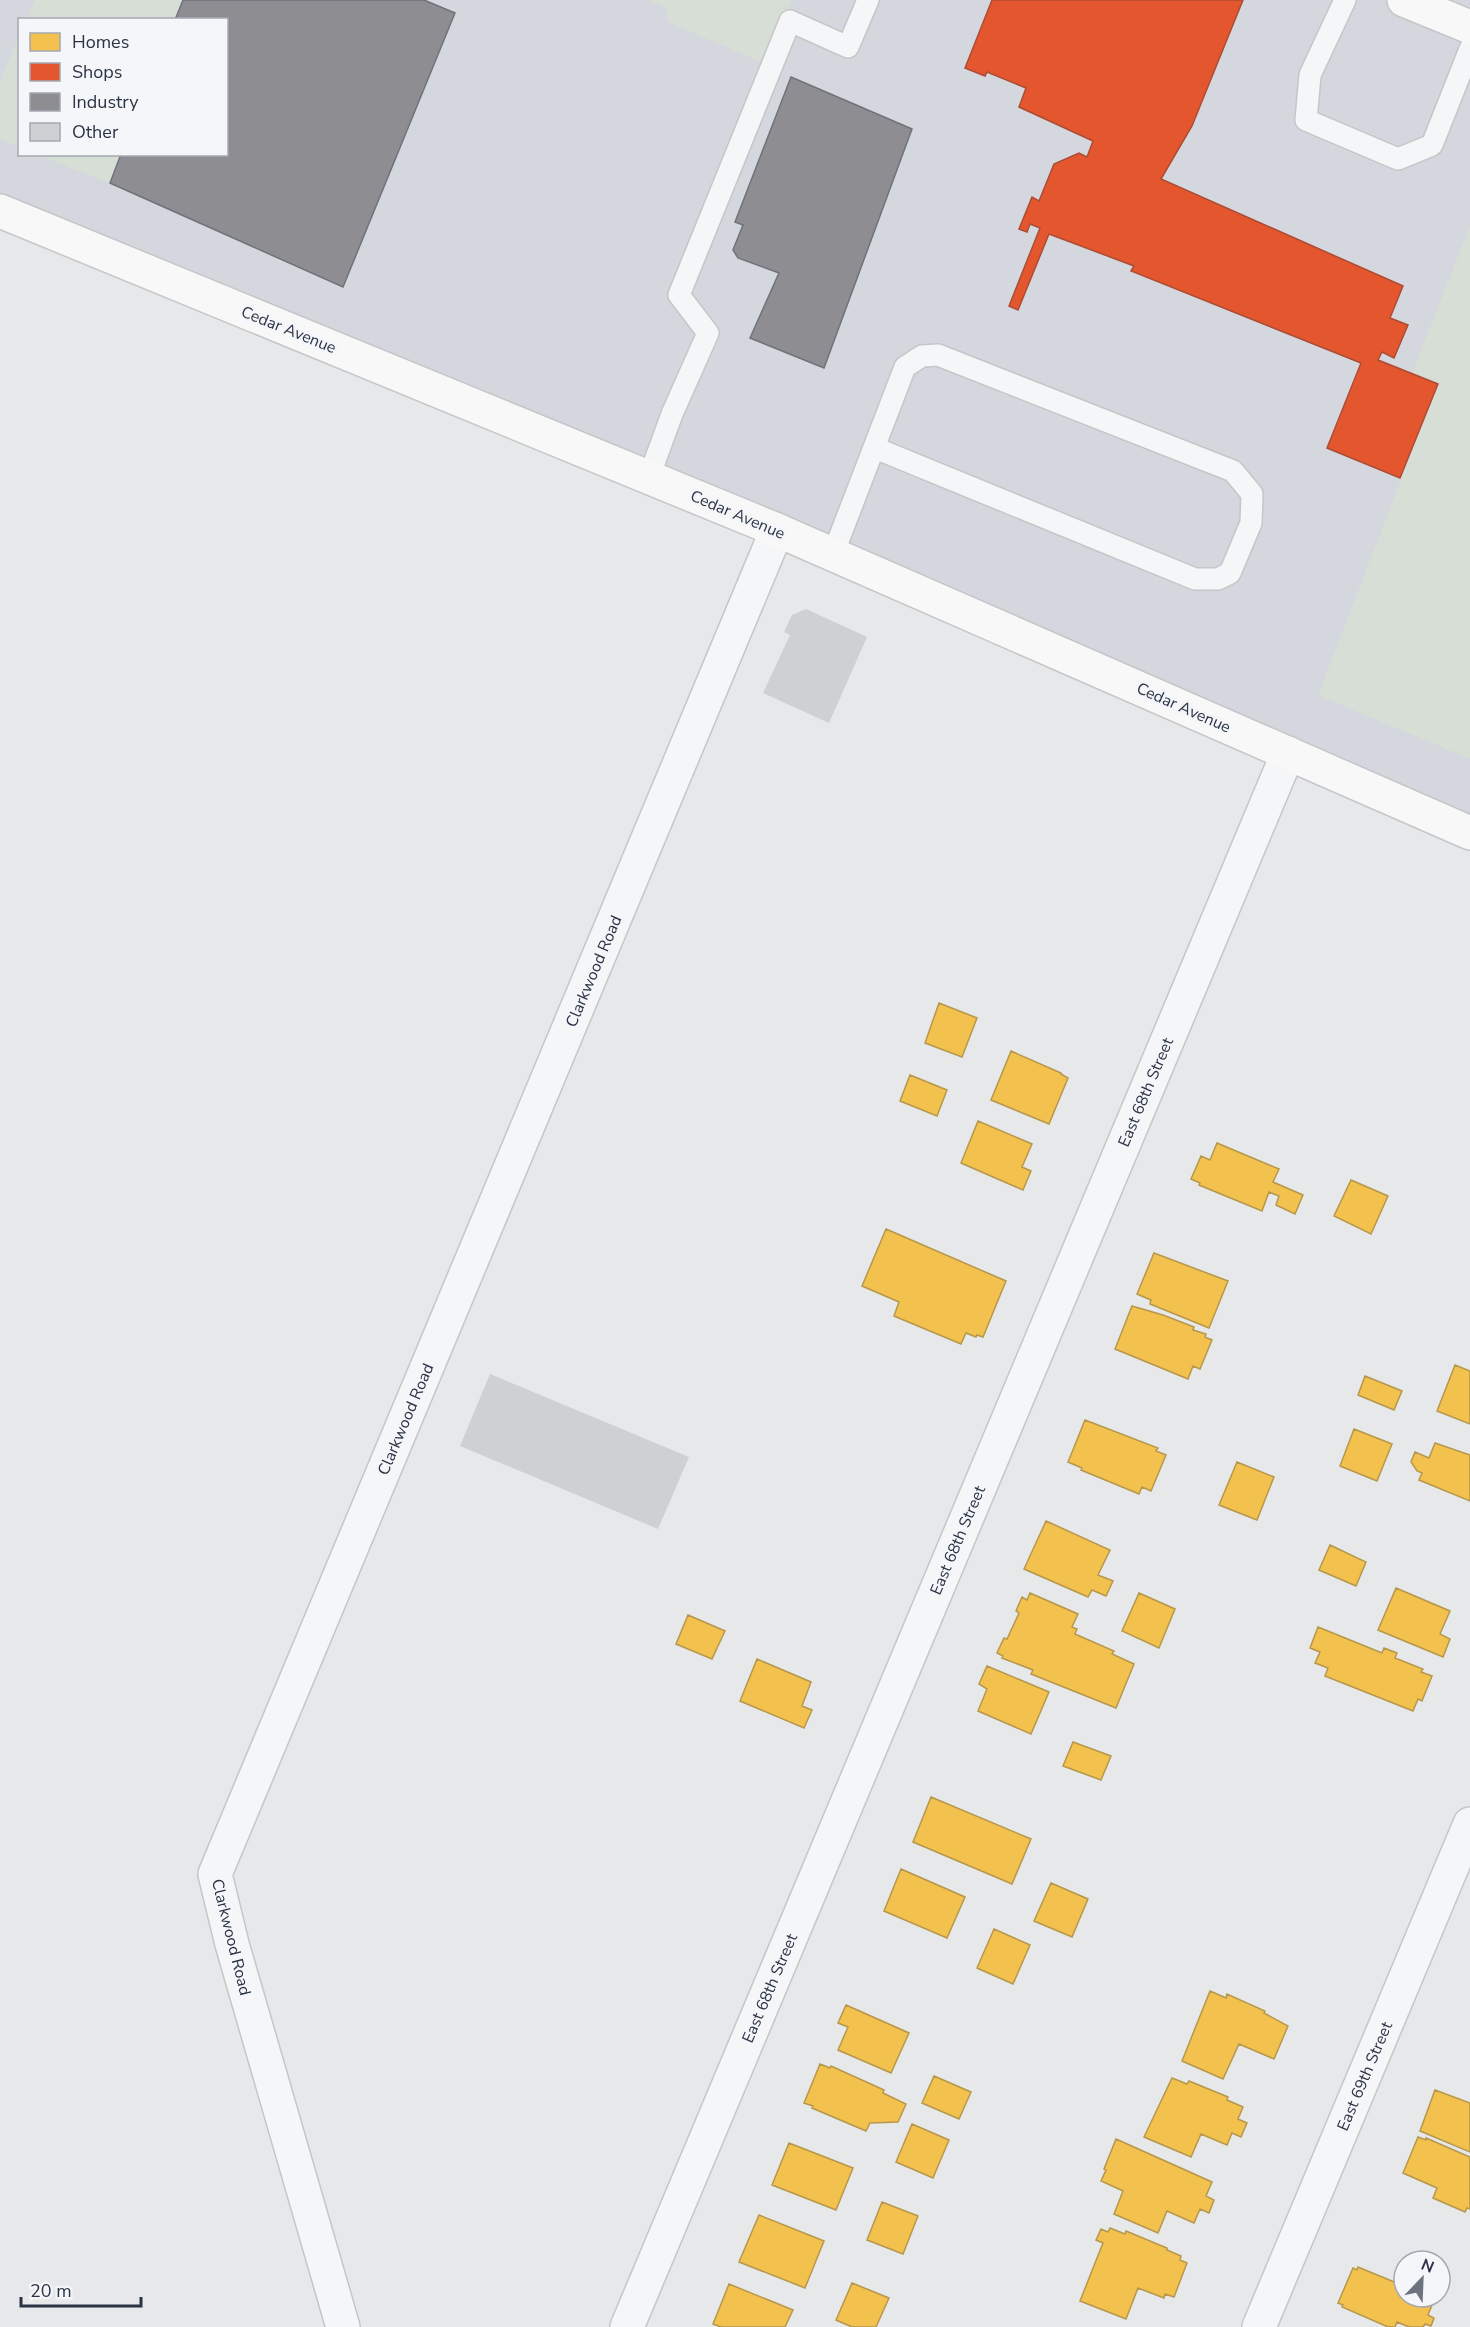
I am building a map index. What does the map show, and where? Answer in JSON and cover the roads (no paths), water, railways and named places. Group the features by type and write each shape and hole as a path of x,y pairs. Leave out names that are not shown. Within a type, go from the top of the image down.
{"street":[{"path":"1404,0 1470,27"},
{"name":"Cedar Avenue","path":"0,211 777,530 1470,833"},
{"name":"Clarkwood Road","path":"343,2327 232,1944 215,1874 777,530"},
{"name":"East 68th Street","path":"627,2327 1288,753"},
{"name":"East 69th Street","path":"1259,2327 1470,1824"}],"lane":[{"path":"649,477 672,414 708,333 679,295 790,21 848,47 868,0"},
{"path":"1346,0 1310,75 1306,120 1398,159 1432,145 1470,49"},
{"path":"833,554 905,367 922,356 938,355 1233,471 1252,494 1251,523 1230,573 1218,579 1195,579 875,448"}]}
